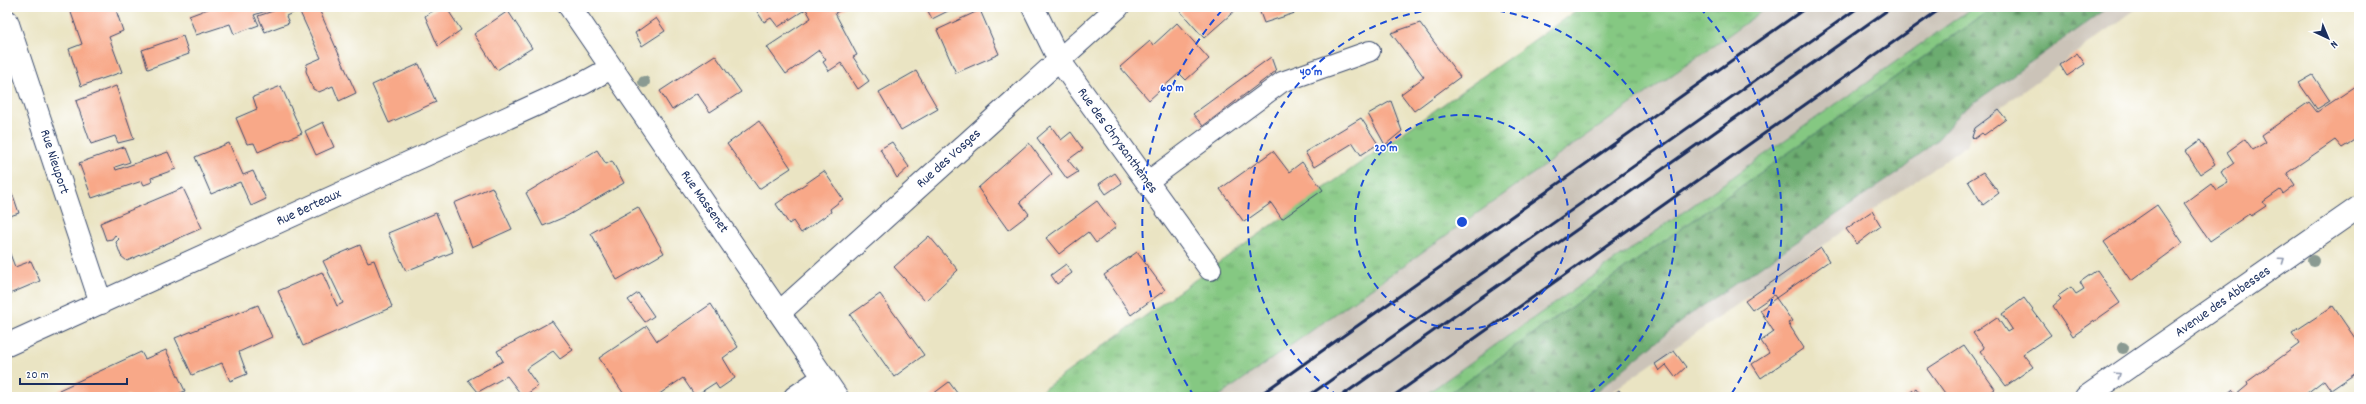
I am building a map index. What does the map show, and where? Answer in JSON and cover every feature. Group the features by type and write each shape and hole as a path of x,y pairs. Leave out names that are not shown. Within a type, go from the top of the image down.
{"street":[{"name":"Rue Massenet","path":"570,7 837,397"},
{"name":"Rue des Chrysanthèmes","path":"1033,7 1059,60 1210,269"},
{"name":"Rue des Vosges","path":"780,312 1118,7"},
{"name":"Rue Nieuport","path":"7,21 101,303"},
{"name":"Rue Berteaux","path":"7,345 584,82 611,68"},
{"name":"Avenue des Abbesses","path":"2086,397 2359,207"},
{"path":"794,397 824,377"}],"lane":[{"path":"1147,182 1282,82 1370,51"}],"shaded area":[{"path":"1581,7 2139,7 1974,127 1967,145 1604,397 1033,397"}],"green space":[{"path":"1581,7 1768,7 1218,397 1033,397 1210,269"},
{"path":"1973,7 1994,7 1444,397 1422,397"},
{"path":"1994,7 2108,7 1961,112 1939,138 1899,172 1685,318 1590,397 1444,397"}],"building":[{"path":"69,7 115,7 123,31 109,37 122,72 81,86 69,49 82,44"},
{"path":"213,7 277,7 254,15 259,25 234,34 230,24 196,35 189,16"},
{"path":"285,7 318,7 356,93 339,101 333,86 319,92 313,89 306,71 307,64 321,58 299,10 286,16 289,23 265,32 258,16"},
{"path":"439,7 446,7 461,30 438,46 425,16"},
{"path":"754,7 847,7 835,13 857,55 853,57 869,81 858,89 841,63 829,71 823,62 826,60 819,50 786,74 767,47 811,18 806,9 778,27 771,18 764,22"},
{"path":"926,7 956,7 932,19"},
{"path":"1184,7 1239,7 1204,38 1180,11"},
{"path":"1258,7 1293,7 1295,13 1264,23"},
{"path":"980,10 999,54 956,73 937,30"},
{"path":"508,11 532,48 497,70 474,34"},
{"path":"656,18 665,31 642,46 635,33"},
{"path":"1177,23 1209,59 1186,80 1179,73 1149,100 1120,67 1150,41 1153,45"},
{"path":"1420,23 1460,77 1414,111 1401,94 1424,77 1391,33"},
{"path":"183,36 189,54 148,69 142,50"},
{"path":"2077,53 2085,64 2067,76 2060,65"},
{"path":"715,55 741,92 710,112 697,93 672,110 660,91"},
{"path":"1271,57 1276,71 1203,126 1193,114"},
{"path":"419,64 436,102 389,123 372,85"},
{"path":"916,71 938,109 901,130 879,92"},
{"path":"2313,75 2330,101 2317,109 2299,83"},
{"path":"2359,84 2359,137 2342,148 2335,140 2287,173 2295,185 2283,194 2280,190 2263,202 2266,206 2251,216 2249,214 2210,241 2184,203 2211,183 2216,190 2228,183 2221,172 2234,163 2227,152 2245,139 2253,150 2266,142 2262,135 2309,102 2317,112"},
{"path":"116,86 134,139 118,143 115,136 91,144 76,101"},
{"path":"281,86 302,133 258,152 254,143 247,144 236,118 257,109 253,97"},
{"path":"1391,101 1402,131 1385,145 1368,114"},
{"path":"1999,110 2006,119 1984,135 1982,133 1974,139 1972,137 1975,128"},
{"path":"1361,118 1378,144 1361,155 1353,143 1314,167 1305,152"},
{"path":"759,121 791,168 759,189 727,144"},
{"path":"323,122 334,147 316,155 305,131"},
{"path":"1051,126 1061,140 1071,132 1083,149 1068,160 1078,172 1067,179 1037,138"},
{"path":"2200,140 2215,164 2200,174 2185,151"},
{"path":"892,142 909,167 897,178 880,149"},
{"path":"229,143 243,175 253,171 266,199 251,206 240,182 211,194 195,157"},
{"path":"1029,143 1052,174 1020,202 1029,214 1008,230 978,188"},
{"path":"124,147 130,162 115,167 116,170 168,152 176,169 151,178 152,182 144,185 142,181 92,198 79,163"},
{"path":"597,150 606,164 612,161 624,183 567,216 543,226 526,193"},
{"path":"1273,151 1289,172 1302,162 1323,190 1282,219 1271,203 1244,222 1220,189"},
{"path":"824,171 843,199 830,209 831,212 801,233 793,221 789,224 776,204"},
{"path":"1983,172 1999,193 1983,205 1968,181"},
{"path":"1115,173 1122,183 1106,194 1099,184"},
{"path":"492,187 512,229 472,247 454,203"},
{"path":"183,188 202,228 127,261 121,256 116,242 119,239 115,235 112,239 106,240 100,223"},
{"path":"13,195 19,213 7,217 7,196"},
{"path":"1097,201 1116,227 1096,243 1088,232 1059,254 1046,238"},
{"path":"2157,205 2183,243 2131,281 2104,242"},
{"path":"638,207 664,253 617,280 591,233"},
{"path":"1872,211 1881,226 1857,244 1846,229"},
{"path":"436,213 453,252 406,271 388,233"},
{"path":"929,236 958,270 925,301 894,267"},
{"path":"360,245 368,262 374,260 392,307 303,346 278,291 322,272 337,306 343,303 323,261"},
{"path":"7,246 15,267 31,261 40,281 7,295"},
{"path":"1821,248 1829,261 1776,298 1774,295 1752,310 1745,301"},
{"path":"1137,252 1165,290 1131,315 1104,275"},
{"path":"1066,264 1072,273 1057,284 1051,275"},
{"path":"2097,270 2120,303 2073,336 2053,306 2061,299 2058,296 2071,287 2076,294 2084,289 2080,282"},
{"path":"638,293 654,316 645,322 628,300"},
{"path":"880,294 924,355 894,377 850,315"},
{"path":"1776,298 1792,321 1788,323 1804,348 1761,378 1752,364 1769,353 1761,341 1774,332 1760,310"},
{"path":"2024,298 2051,335 2023,354 2033,367 2006,386 1980,351 1984,348 1973,333 1997,317 2007,332 2012,329 2002,314"},
{"path":"711,304 738,347 723,358 735,378 719,389 715,383 695,396 683,378 655,397 626,397 599,358 647,326 657,341"},
{"path":"258,305 272,337 239,352 247,374 230,381 222,363 192,375 175,338"},
{"path":"2333,306 2359,344 2359,371 2331,390 2324,380 2302,397 2223,397 2232,390 2236,395 2248,385 2247,382 2299,344 2292,333"},
{"path":"552,321 573,350 560,359 553,351 526,369 538,386 523,397 507,376 478,392 468,380 503,361 497,351"},
{"path":"1964,345 1995,389 1984,397 1947,397 1927,369"},
{"path":"166,350 185,391 171,397 130,397 129,395 125,397 62,397 59,390 141,352 145,359"},
{"path":"1674,351 1686,367 1675,377 1666,365 1659,371 1655,364"},
{"path":"949,382 960,397 929,397"},
{"path":"1916,388 1922,397 1904,397"},
{"path":"1619,390 1625,397 1609,397"}],"railway":[{"path":"1257,397 1807,7"},
{"path":"1307,397 1859,7"},
{"path":"1340,397 1892,7"},
{"path":"1392,397 1943,7"}]}
